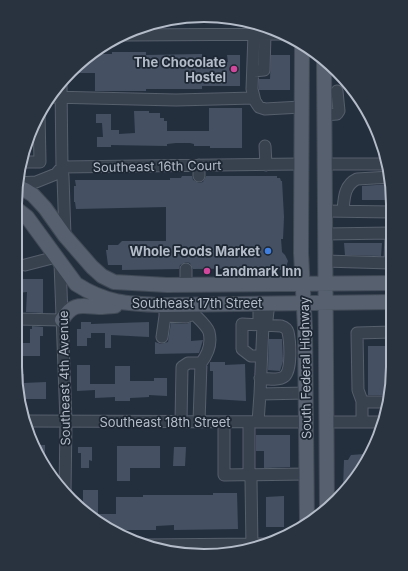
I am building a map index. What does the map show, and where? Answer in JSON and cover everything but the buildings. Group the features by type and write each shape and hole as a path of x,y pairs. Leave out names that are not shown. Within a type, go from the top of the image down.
{"main road":[{"name":"South Federal Highway","path":"302,51 302,253 308,516"},
{"name":"South Federal Highway","path":"327,70 335,89 324,115 327,501"},
{"name":"Southeast 17th Street","path":"23,189 33,195 45,208 65,236 92,267 102,276 114,282 132,284 191,285 386,283"},
{"name":"Southeast 17th Street","path":"22,214 27,217 76,284 103,299 165,310 264,303 386,302"},
{"path":"191,285 195,309"},
{"path":"62,320 67,312 74,307 100,307 130,304"}],"street":[{"path":"254,34 252,89 254,98 259,107 265,109 301,107"},
{"path":"137,35 265,34 264,70 253,71"},
{"path":"57,97 176,100 254,98"},
{"path":"56,99 64,177 65,236"},
{"path":"27,162 40,162 39,128"},
{"path":"265,146 266,165"},
{"name":"Southeast 16th Court","path":"62,167 199,171 266,165 301,164"},
{"path":"325,164 382,164"},
{"path":"24,183 36,182 56,174 62,167"},
{"path":"343,211 347,187 352,181 357,179 384,177"},
{"path":"325,211 386,212"},
{"path":"325,234 386,233"},
{"path":"25,265 58,260"},
{"name":"Southeast 4th Avenue","path":"58,260 66,421 65,485"},
{"path":"325,261 386,263"},
{"path":"186,269 191,285"},
{"path":"252,543 251,480 249,474 253,422 260,394 263,324 259,320 259,311 264,303"},
{"path":"195,309 209,331 210,344 206,356 201,363 199,422"},
{"path":"162,337 165,310"},
{"path":"22,319 62,320"},
{"path":"260,378 280,379 286,376 289,369 290,354 288,332 281,326 242,324 242,349 251,356 261,356"},
{"path":"362,422 362,402 358,390 357,333 386,332"},
{"path":"181,422 182,367 188,363 201,363"},
{"path":"260,394 306,392"},
{"path":"362,402 383,402"},
{"name":"Southeast 18th Street","path":"30,421 306,422"},
{"path":"224,422 224,475 307,474"},
{"path":"326,422 377,422"},
{"path":"165,545 240,546"}],"place":[{"name":"The Chocolate Hostel","path":"234,69"},
{"name":"Whole Foods Market","path":"268,251"},
{"name":"Landmark Inn","path":"207,271"}]}
